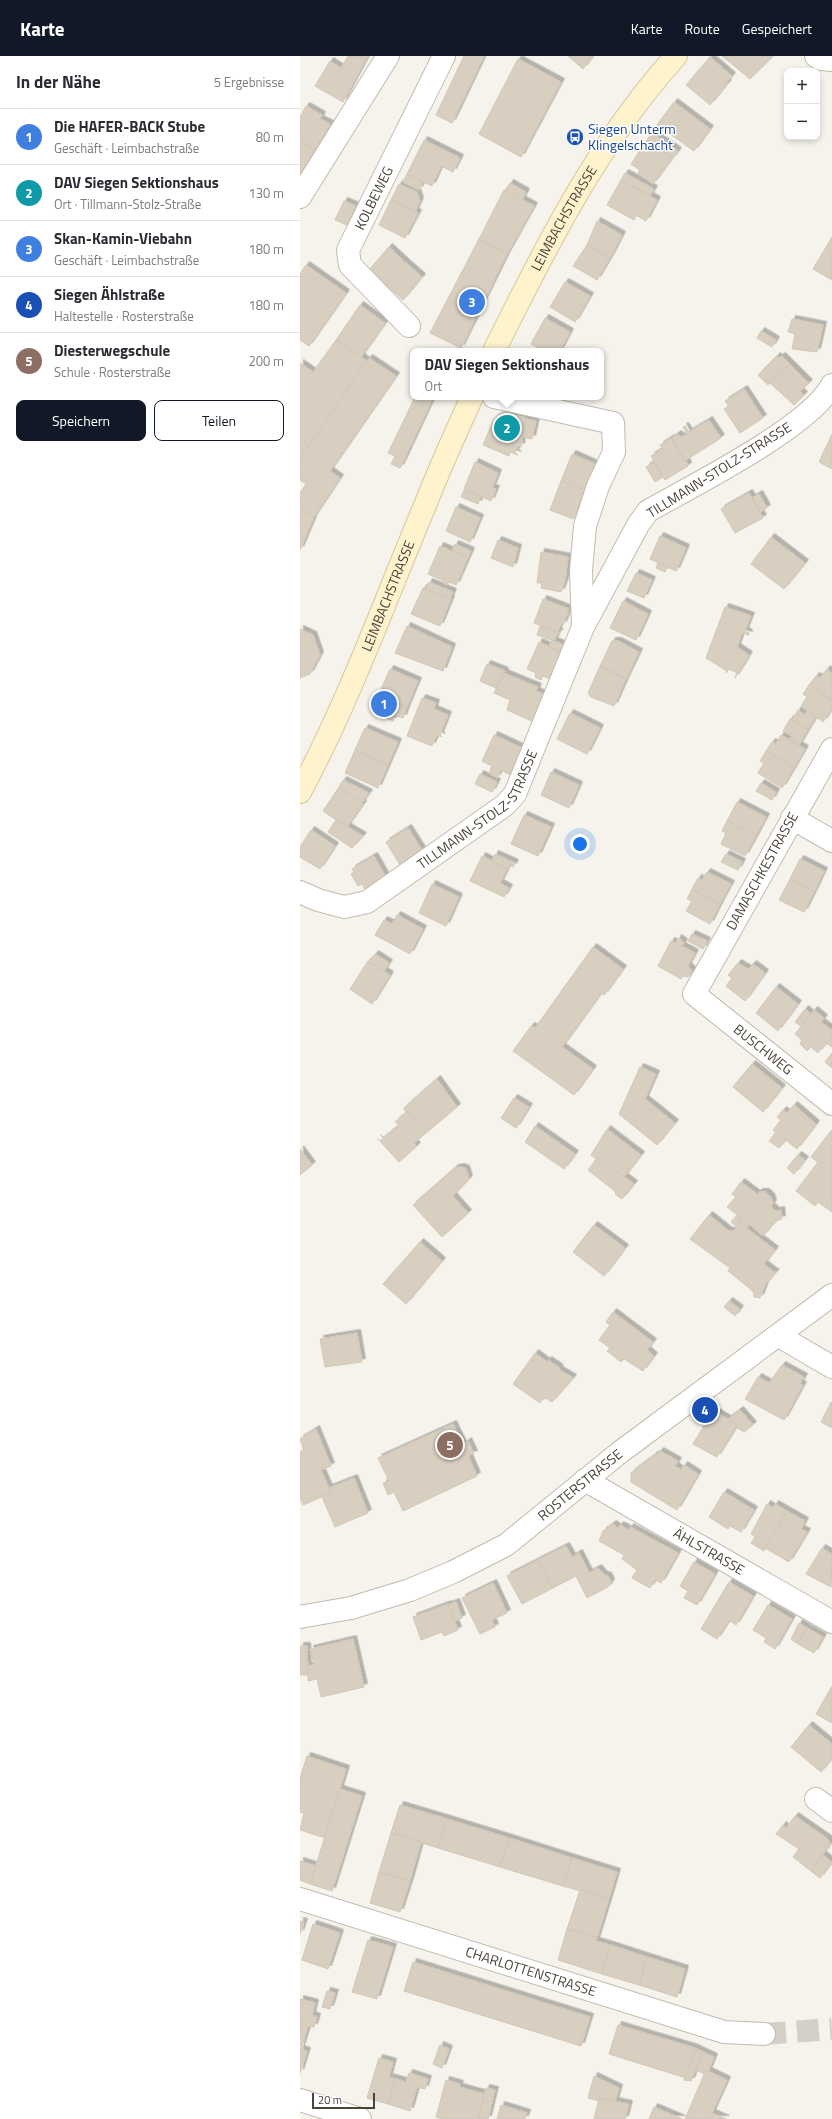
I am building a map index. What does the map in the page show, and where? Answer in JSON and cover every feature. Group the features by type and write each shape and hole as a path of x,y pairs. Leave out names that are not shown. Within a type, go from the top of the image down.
{"main road":[{"name":"LEIMBACHSTRASSE","path":"495,348 536,266 596,162 667,60"},
{"name":"LEIMBACHSTRASSE","path":"300,792 323,748 352,686 426,502 471,400"}],"street":[{"path":"300,197 388,56"},
{"name":"KOLBEWEG","path":"410,326 350,265 348,250 444,56"},
{"path":"816,56 821,59 832,60"},
{"name":"TILLMANN-STOLZ-STRASSE","path":"300,892 318,900 344,907 366,902 505,805 515,794 583,627 638,525 648,511 773,437 805,416 827,395 832,385"},
{"name":"TILLMANN-STOLZ-STRASSE","path":"508,400 612,423 614,452 598,486 585,526 581,570 583,627"},
{"name":"DAMASCHKESTRASSE","path":"694,994 832,749"},
{"path":"792,818 832,841"},
{"name":"BUSCHWEG","path":"694,994 832,1104"},
{"name":"ROSTERSTRASSE","path":"300,1617 352,1608 410,1590 453,1572 506,1545 585,1480 832,1295"},
{"path":"779,1336 832,1367"},
{"name":"ÄHLSTRASSE","path":"585,1480 832,1622"},
{"name":"CHARLOTTENSTRASSE","path":"300,1899 724,2032 764,2034"},
{"path":"300,2100 360,2119"}],"building":[{"path":"348,56 357,56 365,61 343,102 315,86 330,61 341,68"},
{"path":"357,56 368,56 365,61"},
{"path":"464,56 484,56 452,123 436,115"},
{"path":"568,56 593,56 583,69"},
{"path":"722,56 773,56 750,79"},
{"path":"710,57 732,76 727,82 705,63"},
{"path":"518,59 561,82 521,157 479,134"},
{"path":"705,63 728,83 710,105 686,85"},
{"path":"674,102 710,129 694,151 657,125"},
{"path":"306,106 322,115 320,119 330,124 315,150 300,141 300,117"},
{"path":"652,133 678,151 673,158 647,140"},
{"path":"424,140 460,158 453,172 441,166 432,186 407,174"},
{"path":"647,140 672,158 653,184 638,173 640,170 631,164"},
{"path":"300,141 315,150 301,174 300,173"},
{"path":"625,173 654,189 650,196 621,180"},
{"path":"407,174 423,182 419,190 403,182"},
{"path":"621,180 657,200 646,221 636,215 634,220 607,205"},
{"path":"510,183 526,192 522,200 505,191"},
{"path":"399,184 417,192 420,201 415,212 391,200"},
{"path":"504,190 534,206 507,254 479,239"},
{"path":"391,200 418,213 405,238 379,225"},
{"path":"344,201 356,206 347,225 335,220"},
{"path":"597,221 622,235 610,258 587,245"},
{"path":"832,237 832,280 813,269"},
{"path":"479,239 507,254 461,348 430,333"},
{"path":"587,245 610,258 597,280 573,266"},
{"path":"389,247 405,262 386,285 369,270"},
{"path":"405,262 422,277 403,300 386,285"},
{"path":"306,265 346,293 309,346 300,340 300,274"},
{"path":"565,282 590,296 575,322 550,307"},
{"path":"360,305 385,323 361,357 336,340"},
{"path":"545,318 570,332 562,348 538,348 531,344"},
{"path":"792,319 823,325 817,352 792,349 795,334 788,332"},
{"path":"761,331 776,340 772,347 757,338"},
{"path":"336,340 367,361 300,458 300,363 313,372"},
{"path":"777,356 779,358 782,356 790,364 768,385 758,375"},
{"path":"369,358 396,376 330,471 340,478 314,517 300,507 300,493 306,484 300,480 300,458"},
{"path":"790,364 809,383 800,391 804,395 794,405 770,383"},
{"path":"744,389 763,418 740,433 724,409 729,406 725,401"},
{"path":"414,400 432,400 404,460 388,453"},
{"path":"504,413 526,418 521,447 518,446 515,453 518,455 510,452 509,456 483,445 494,419"},
{"path":"526,419 536,421 532,439 522,437"},
{"path":"709,420 721,438 686,460 688,466 672,438 678,434 681,437 687,434 683,427 685,426 689,432"},
{"path":"832,434 832,469 819,462"},
{"path":"671,438 688,466 665,480 651,456 663,449 660,445"},
{"path":"572,454 595,464 594,467 596,471 594,476 590,477 585,490 561,481"},
{"path":"395,456 404,460 400,468 391,464"},
{"path":"475,462 498,473 492,488 496,489 491,501 464,489"},
{"path":"654,462 663,477 655,482 646,467"},
{"path":"561,481 585,490 578,507 580,510 573,519 550,510"},
{"path":"464,490 481,496 478,504 461,497"},
{"path":"749,493 763,518 735,533 721,509"},
{"path":"759,494 767,508 760,512 752,498"},
{"path":"300,507 314,517 300,550"},
{"path":"456,507 480,518 470,542 446,531"},
{"path":"660,536 686,548 676,571 650,559"},
{"path":"771,537 805,563 784,589 751,564"},
{"path":"498,540 518,548 513,567 491,558"},
{"path":"455,544 471,551 468,558 452,551"},
{"path":"440,546 468,558 456,585 449,582 447,585 443,583 444,581 428,574"},
{"path":"541,552 568,557 565,581 561,592 541,588 542,583 537,583"},
{"path":"658,563 667,567 665,572 656,568"},
{"path":"636,573 652,580 644,598 627,591"},
{"path":"429,582 453,592 450,599 426,589"},
{"path":"423,588 451,599 440,626 411,614"},
{"path":"543,599 569,609 563,625 561,624 558,631 560,633 534,623"},
{"path":"623,601 648,614 636,640 610,628"},
{"path":"725,607 751,616 745,631 749,633 749,635 742,633 737,647 749,655 735,678 737,673 729,669 726,673 727,671 706,658"},
{"path":"407,626 452,647 443,671 395,653"},
{"path":"540,626 558,633 554,641 537,635"},
{"path":"300,629 313,635 320,655 310,674 300,678"},
{"path":"552,640 566,646 563,653 549,646"},
{"path":"612,641 618,641 639,652 626,679 600,666"},
{"path":"539,642 563,653 552,680 543,676 541,680 535,677 536,673 527,669"},
{"path":"487,664 505,671 496,688 480,681"},
{"path":"600,666 626,679 614,706 591,697 588,693"},
{"path":"390,669 418,681 407,707 378,696"},
{"path":"827,669 832,673 832,701 809,685 816,676 820,678"},
{"path":"504,673 538,687 536,691 545,695 534,722 507,710 510,700 494,693"},
{"path":"809,685 832,701 832,709 823,722 801,706 807,697 803,694"},
{"path":"378,696 407,707 403,718 395,715 393,721 371,712"},
{"path":"422,698 436,703 434,709 448,715 440,735 442,737 437,735 432,746 407,736"},
{"path":"798,710 805,715 807,711 816,717 808,730 792,720"},
{"path":"570,713 600,728 587,754 557,739"},
{"path":"790,719 808,730 799,745 790,739 792,736 783,731"},
{"path":"365,728 398,742 388,765 355,750"},
{"path":"494,735 522,748 516,761 515,772 510,775 501,770 497,778 489,773 492,766 482,761"},
{"path":"781,735 805,749 794,768 766,751 772,742 776,744"},
{"path":"355,750 388,765 378,788 345,773"},
{"path":"766,751 794,768 782,788 758,773 764,763 760,761"},
{"path":"551,772 579,785 569,808 541,795"},
{"path":"480,774 497,782 492,792 475,784"},
{"path":"343,780 369,793 362,803 339,787"},
{"path":"761,783 776,792 772,800 756,791"},
{"path":"339,787 363,804 347,827 323,811"},
{"path":"737,802 766,817 756,836 727,821"},
{"path":"524,815 551,827 538,856 511,844"},
{"path":"336,820 363,836 352,848 328,832"},
{"path":"727,821 756,836 745,856 721,844 726,833 722,831"},
{"path":"408,828 422,850 410,858 413,861 408,864 406,861 400,865 386,842"},
{"path":"311,830 335,846 320,869 300,857 300,847"},
{"path":"495,854 515,863 513,867 509,865 508,869 492,861"},
{"path":"726,854 742,862 738,870 721,862"},
{"path":"374,856 386,877 365,889 362,884 358,886 351,874 354,872 352,869"},
{"path":"482,856 507,869 500,883 509,888 504,897 470,881"},
{"path":"800,859 824,871 814,892 790,879"},
{"path":"707,872 731,884 720,904 692,889 698,878 702,880"},
{"path":"790,879 814,892 804,912 779,900"},
{"path":"432,884 459,897 446,926 419,913"},
{"path":"692,889 720,904 710,924 686,911 692,901 687,899"},
{"path":"397,915 423,929 410,954 375,935 384,920 392,924"},
{"path":"692,934 707,941 703,949 688,941"},
{"path":"678,938 684,942 682,946 695,953 688,966 692,970 691,974 688,977 683,976 681,979 658,966 671,941 676,943"},
{"path":"593,947 623,969 604,995 601,993 562,1047 593,1069 574,1095 513,1051 531,1026 535,1028"},
{"path":"375,954 389,963 384,971 369,962"},
{"path":"368,961 390,975 372,1004 350,989"},
{"path":"738,963 748,969 753,964 765,973 745,1001 726,986 732,978 728,975"},
{"path":"776,987 798,1004 778,1031 756,1013"},
{"path":"805,1009 811,1014 801,1026 795,1022"},
{"path":"814,1010 824,1018 821,1022 832,1030 832,1047 826,1043 818,1053 811,1047 807,1051 800,1044 802,1040 795,1034"},
{"path":"832,1053 832,1068 825,1062"},
{"path":"752,1064 782,1088 763,1112 733,1087"},
{"path":"640,1067 656,1074 645,1099 675,1123 657,1145 619,1114"},
{"path":"437,1079 457,1107 426,1133 404,1108"},
{"path":"514,1098 529,1107 516,1128 501,1118"},
{"path":"794,1105 816,1124 797,1149 773,1130 781,1120 777,1117 783,1110 787,1113"},
{"path":"404,1108 426,1133 414,1143 417,1146 399,1162 377,1138 380,1141 399,1125 395,1122 406,1113"},
{"path":"535,1126 575,1154 564,1169 525,1142"},
{"path":"607,1129 641,1155 624,1177 598,1157 596,1159 591,1155"},
{"path":"776,1132 786,1140 779,1148 769,1141"},
{"path":"830,1132 832,1133 832,1212 818,1202 815,1206 796,1191 818,1162 811,1157"},
{"path":"300,1149 312,1165 300,1175"},
{"path":"798,1155 805,1160 794,1174 787,1168"},
{"path":"598,1157 634,1184 622,1199 615,1194 616,1192 588,1170"},
{"path":"461,1167 466,1169 469,1179 453,1196 468,1213 442,1237 413,1205 455,1168"},
{"path":"741,1182 757,1194 759,1192 766,1192 771,1197 773,1203 771,1206 776,1211 781,1210 782,1219 778,1220 771,1226 763,1236 750,1225 747,1228 739,1222 741,1218 727,1207 736,1197 732,1194"},
{"path":"709,1215 729,1231 733,1231 737,1227 731,1222 737,1215 741,1218 739,1222 775,1250 764,1264 776,1272 765,1285 760,1298 754,1297 754,1293 748,1287 728,1271 730,1268 690,1239"},
{"path":"594,1225 625,1248 604,1276 573,1252"},
{"path":"420,1242 442,1261 406,1304 383,1284"},
{"path":"729,1301 740,1309 735,1316 724,1307"},
{"path":"613,1312 653,1342 647,1350 654,1356 643,1371 624,1359 621,1362 607,1351 610,1348 599,1340 610,1325 606,1322"},
{"path":"357,1333 362,1362 325,1367 320,1339"},
{"path":"535,1353 547,1362 548,1360 560,1368 558,1369 573,1378 552,1402 544,1397 540,1403 513,1384"},
{"path":"782,1365 804,1377 800,1384 803,1385 784,1420 745,1399 758,1377 769,1383"},
{"path":"831,1402 832,1403 832,1428 821,1422"},
{"path":"713,1410 737,1425 717,1457 693,1444"},
{"path":"740,1410 753,1425 744,1432 728,1419"},
{"path":"453,1424 463,1445 468,1441 474,1454 468,1455 477,1476 403,1511 394,1492 388,1495 383,1483 389,1481 378,1458"},
{"path":"316,1429 331,1466 321,1470 331,1493 303,1505 300,1498 300,1452 304,1450 300,1439"},
{"path":"660,1451 678,1461 675,1466 681,1470 684,1465 698,1474 677,1510 631,1482 631,1473 656,1454 657,1455"},
{"path":"354,1478 368,1513 335,1527 322,1497 331,1493 329,1488"},
{"path":"724,1492 754,1510 741,1532 730,1526 728,1529 709,1517"},
{"path":"767,1504 773,1508 775,1504 787,1511 764,1551 751,1543 755,1537 751,1534"},
{"path":"787,1511 805,1521 801,1529 807,1532 789,1562 765,1548"},
{"path":"613,1524 618,1528 620,1525 629,1530 630,1527 678,1553 661,1583 655,1580 650,1588 632,1578 637,1570 622,1559 624,1555 599,1541 603,1531"},
{"path":"566,1546 572,1557 579,1553 589,1573 598,1568 604,1575 608,1576 611,1582 608,1587 587,1598 576,1576 553,1588 538,1560"},
{"path":"822,1548 832,1554 831,1587 806,1574"},
{"path":"538,1560 553,1588 522,1604 507,1576"},
{"path":"694,1562 715,1574 697,1605 684,1598 688,1591 680,1586"},
{"path":"729,1582 753,1596 736,1625 729,1620 717,1639 701,1629"},
{"path":"493,1583 507,1613 492,1620 495,1627 480,1634 462,1598"},
{"path":"456,1602 462,1618 455,1621 448,1605"},
{"path":"448,1604 458,1630 444,1636 442,1632 421,1640 413,1617"},
{"path":"768,1605 792,1619 775,1649 764,1642 766,1638 753,1630"},
{"path":"799,1623 807,1628 798,1644 791,1639"},
{"path":"807,1628 823,1637 814,1653 798,1644"},
{"path":"353,1639 364,1687 321,1697 317,1679 308,1681 308,1666 314,1665 310,1649"},
{"path":"300,1646 307,1646 308,1675 300,1675"},
{"path":"832,1686 832,1723 816,1714"},
{"path":"809,1725 832,1744 832,1758 821,1772 791,1747"},
{"path":"307,1756 346,1769 325,1838 300,1830 304,1813 300,1812 300,1778"},
{"path":"340,1789 362,1796 332,1891 310,1884"},
{"path":"400,1805 447,1819 438,1848 391,1833"},
{"path":"795,1816 828,1839 830,1844 811,1871 793,1857 799,1849 776,1834 783,1825 786,1828"},
{"path":"447,1819 509,1838 500,1867 438,1848"},
{"path":"391,1833 421,1842 410,1881 379,1872"},
{"path":"509,1838 572,1858 563,1886 500,1867"},
{"path":"823,1855 832,1862 820,1878 811,1871"},
{"path":"572,1858 617,1872 609,1899 563,1886"},
{"path":"300,1861 316,1866 310,1884 300,1880"},
{"path":"379,1872 410,1881 400,1912 370,1903"},
{"path":"580,1890 609,1899 597,1938 567,1929"},
{"path":"300,1921 304,1922 300,1934"},
{"path":"313,1924 340,1933 328,1969 302,1960"},
{"path":"567,1929 597,1938 596,1941 610,1945 602,1974 558,1960"},
{"path":"368,1940 393,1947 377,1999 352,1992"},
{"path":"610,1945 647,1957 639,1985 602,1974"},
{"path":"647,1957 685,1969 677,1997 639,1985"},
{"path":"413,1962 590,2017 581,2046 404,1991"},
{"path":"327,1991 335,1993 330,2009 322,2007"},
{"path":"300,1999 315,2003 312,2015 317,2017 314,2027 308,2026 301,2049"},
{"path":"618,2025 695,2048 686,2078 609,2054"},
{"path":"440,2045 449,2049 442,2068 433,2064"},
{"path":"695,2048 703,2052 691,2081 684,2080"},
{"path":"300,2049 307,2051 300,2073"},
{"path":"703,2052 714,2057 708,2072 706,2070 704,2074 696,2070"},
{"path":"379,2058 393,2062 389,2077 396,2079 388,2104 367,2098"},
{"path":"706,2070 727,2080 712,2113 726,2119 685,2119"},
{"path":"409,2073 428,2079 425,2089 417,2087 410,2111 388,2104 396,2079 406,2082"},
{"path":"594,2076 619,2088 615,2102 599,2098 599,2101 588,2098"},
{"path":"446,2080 460,2084 459,2087 485,2094 478,2119 442,2119 436,2117"},
{"path":"486,2088 495,2090 488,2119 478,2119"},
{"path":"599,2098 629,2104 625,2119 594,2119"},
{"path":"501,2105 527,2113 525,2119 497,2119"},
{"path":"654,2107 682,2119 649,2119"}],"tunnel":[{"path":"764,2034 832,2029"}],"place":[{"name":"Siegen Unterm Klingelschacht","path":"575,137"},
{"name":"Skan-Kamin-Viebahn","path":"472,302"},
{"name":"DAV Siegen Sektionshaus","path":"507,428"},
{"name":"Die HAFER-BACK Stube","path":"384,704"},
{"name":"Siegen Ählstraße","path":"705,1410"},
{"name":"Diesterwegschule","path":"450,1445"}]}
